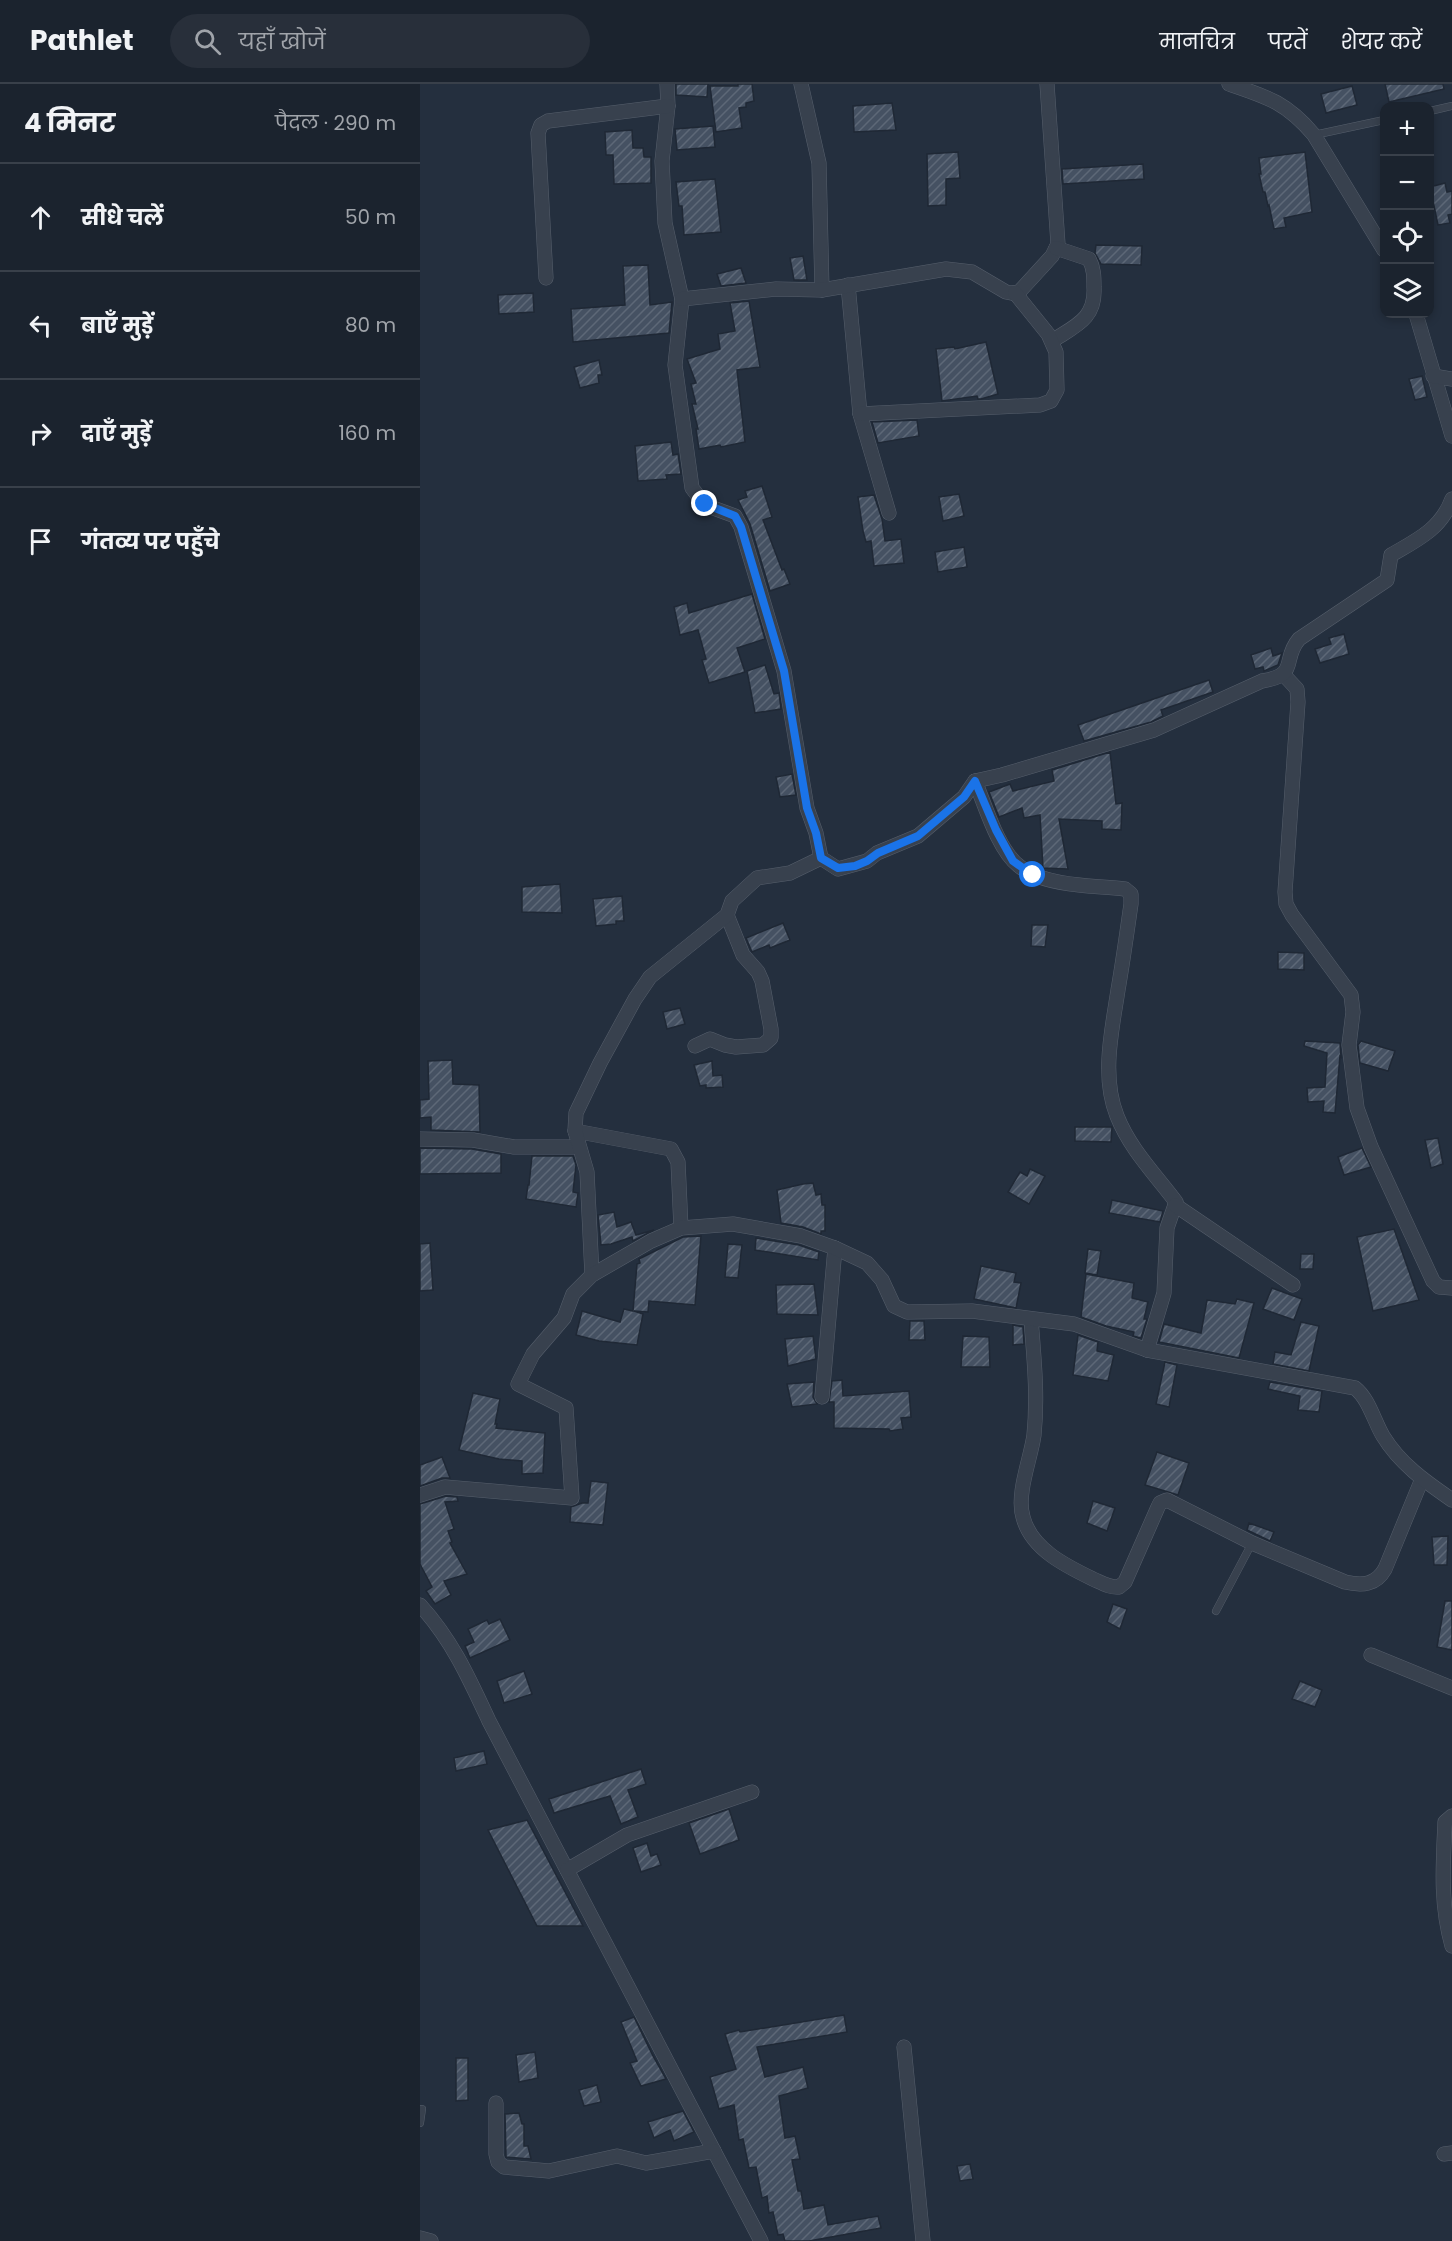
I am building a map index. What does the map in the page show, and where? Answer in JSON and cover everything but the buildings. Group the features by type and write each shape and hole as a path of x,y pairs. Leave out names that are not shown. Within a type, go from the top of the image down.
{"street":[{"path":"667,84 668,106 662,161 665,223 682,299 675,365 692,488 705,504 735,516 741,527 784,671 807,808 816,833 821,858 838,868 855,866 878,853 918,836 964,797 975,781 1154,730 1262,681 1277,679 1283,674 1299,639 1387,580 1391,555 1433,528 1446,514 1452,499"},
{"path":"801,84 819,163 822,290"},
{"path":"682,299 776,289 822,290 928,271 961,269 987,279 1006,292 1015,293 1023,288 1052,256 1058,240 1047,84"},
{"path":"1229,84 1268,97 1300,118 1314,135 1380,243"},
{"path":"546,278 538,133 541,125 549,121 668,106"},
{"path":"1052,341 1086,317 1092,309 1095,294 1094,273 1089,259 1056,248"},
{"path":"848,285 861,414 889,513"},
{"path":"861,414 1046,404 1055,396 1057,390 1056,352 1052,341 1015,293"},
{"path":"1417,318 1452,436"},
{"path":"1433,376 1452,379"},
{"path":"1283,674 1297,689 1298,702 1285,898 1292,915 1351,995 1353,1012 1349,1038 1352,1080 1362,1127 1432,1281 1439,1287 1452,1288"},
{"path":"975,781 1004,846 1020,868 1047,880 1125,889 1131,894 1109,1056 1109,1085 1112,1102 1123,1129 1150,1171 1176,1202 1167,1228 1164,1293 1147,1350"},
{"path":"592,1275 587,1172 575,1131 576,1113 600,1063 643,986 661,966 727,915 732,901 758,878 790,873 821,858"},
{"path":"696,1046 710,1039 730,1047 757,1046 767,1043 771,1038 762,981 758,972 743,955 727,915"},
{"path":"575,1131 671,1149 678,1162 681,1228"},
{"path":"420,1139 473,1140 514,1147 579,1147"},
{"path":"1175,1205 1293,1285"},
{"path":"420,1495 445,1487 572,1498 566,1408 518,1384 532,1354 564,1318 573,1294 592,1275 681,1228 733,1224 801,1236 867,1263 875,1270 899,1310 907,1312 972,1311 1074,1324 1147,1350 1355,1388 1363,1397 1389,1444 1422,1479 1452,1500"},
{"path":"822,1397 835,1248"},
{"path":"1031,1319 1037,1387 1034,1436 1021,1510 1023,1518 1035,1540 1048,1553 1071,1569 1115,1588 1125,1582 1158,1507 1163,1501 1172,1501 1251,1543 1345,1582 1355,1585 1370,1584 1381,1576 1385,1569 1422,1479"},
{"path":"420,1605 444,1633 461,1662 761,2241"},
{"path":"1371,1655 1452,1688"},
{"path":"567,1870 627,1835 752,1791"},
{"path":"1452,1816 1445,1822 1442,1891 1446,1924 1452,1946"},
{"path":"904,2047 922,2241"},
{"path":"496,2103 496,2154 498,2162 504,2167 549,2171 617,2156 646,2163 714,2151"},
{"path":"420,2238 431,2241"}],"lane":[{"path":"1434,110 1452,106"},
{"path":"1314,135 1380,121"},
{"path":"1216,1611 1251,1543"},
{"path":"420,2123 422,2109"}],"route":[{"path":"705,504 735,516 741,527 784,671 807,808 816,833 821,858 838,868 855,866 878,853 918,836 964,797 975,781 996,830 1013,861 1033,875"}]}
